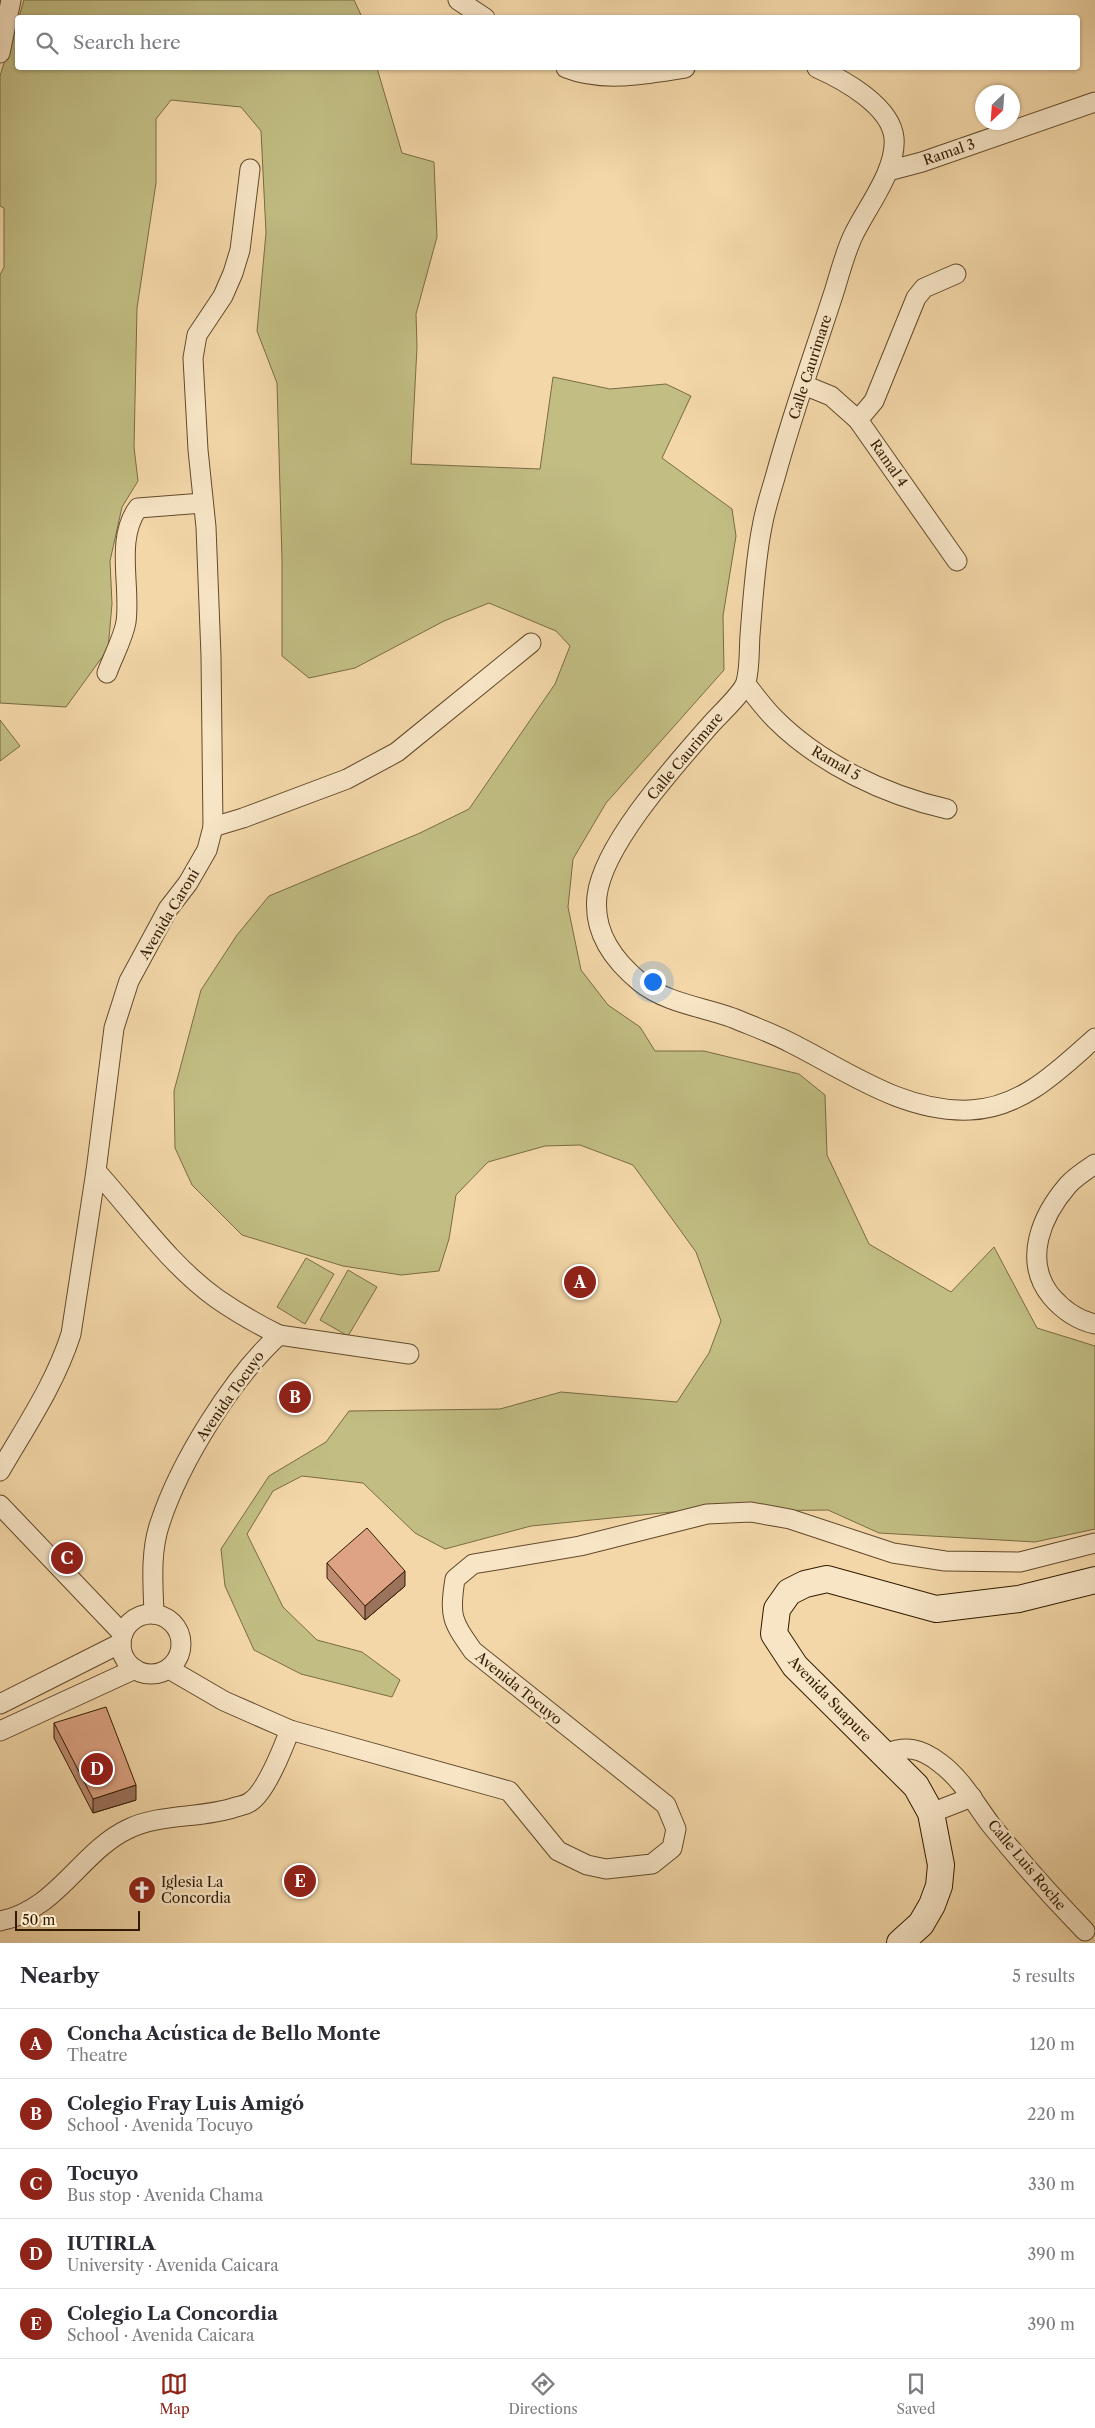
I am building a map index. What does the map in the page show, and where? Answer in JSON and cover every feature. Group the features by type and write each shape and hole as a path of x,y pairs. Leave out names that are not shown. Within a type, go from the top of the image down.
{"street":[{"path":"0,53 11,0"},
{"path":"458,0 480,15"},
{"path":"571,70 582,74 614,76 643,75 673,70"},
{"name":"Calle Caurimare","path":"822,70 845,80 864,95 884,115 894,134 894,153 888,171 851,241 804,385 762,525 754,580 746,684 640,811 621,837 605,866 597,890 595,916 605,943 621,966 643,985 671,998 731,1017 788,1041 883,1092 942,1109 972,1110 994,1106 1024,1095 1047,1080 1095,1038"},
{"name":"Ramal 3","path":"888,171 922,162 1095,102"},
{"name":"Avenida Caroní","path":"0,1471 45,1396 64,1356 71,1334 96,1171 114,1028 129,981 168,910 188,882 207,850 213,827 211,656 193,358 197,335 223,296 240,250 250,168"},
{"path":"858,420 874,401 916,298 924,288 956,274"},
{"name":"Ramal 4","path":"804,385 831,396 858,420 957,561"},
{"path":"107,672 126,622 127,548 130,519 138,508 203,503"},
{"path":"213,827 347,779 398,752 531,643"},
{"name":"Ramal 5","path":"746,684 775,719 803,744 833,763 878,786 924,804 946,809"},
{"path":"1095,1164 1068,1184 1048,1213 1037,1237 1037,1264 1045,1289 1059,1306 1084,1322 1095,1324"},
{"path":"96,1171 149,1234 180,1267 215,1298 248,1319 279,1335 409,1354"},
{"name":"Avenida Tocuyo","path":"154,1614 152,1570 159,1524 178,1480 201,1435 258,1354 279,1335"},
{"path":"0,1505 122,1639 123,1656 128,1664 146,1673 156,1673 169,1669 176,1662 180,1653 181,1643 179,1632 173,1623 154,1614 134,1619 122,1639 0,1704"},
{"name":"Avenida Tocuyo","path":"169,1669 224,1701 290,1730 509,1791 558,1851 587,1865 606,1869 652,1864 672,1848 676,1829 666,1805 473,1651 457,1628 451,1607 455,1579 473,1564 580,1546 708,1514 751,1512 790,1519 893,1553 945,1561 1020,1562 1095,1543"},
{"name":"Avenida Suapure","path":"900,1943 921,1924 940,1886 941,1865 931,1813 916,1786 796,1666 774,1634 778,1609 789,1592 805,1584 827,1580 936,1609 1018,1599 1095,1580"},
{"path":"0,1732 136,1669"},
{"path":"0,1921 30,1909 52,1896 104,1845 128,1828 167,1818 220,1813 250,1802 265,1784 290,1730"},
{"name":"Calle Luis Roche","path":"884,1754 904,1747 926,1754 941,1764 972,1797 1002,1838 1086,1934"},
{"path":"931,1813 972,1797"}],"shaded area":[{"path":"24,0 354,0 361,15 20,15"},
{"path":"15,28 15,70 378,70 402,153 434,162 437,237 416,314 417,347 411,464 540,469 553,377 610,389 666,384 691,396 662,458 732,509 736,536 723,616 724,670 606,803 573,859 568,907 581,970 608,1005 640,1027 655,1051 704,1051 799,1074 825,1095 827,1155 869,1244 951,1292 994,1247 1037,1328 1095,1346 1095,1529 1035,1542 879,1533 828,1510 672,1512 531,1526 445,1549 415,1533 363,1483 302,1476 273,1491 247,1534 283,1607 317,1640 362,1652 400,1680 392,1697 301,1674 254,1650 225,1586 221,1549 269,1476 326,1442 349,1411 500,1409 561,1392 677,1402 709,1353 721,1321 696,1252 633,1165 580,1145 545,1146 488,1162 456,1195 449,1239 439,1271 401,1275 343,1266 242,1235 192,1185 175,1148 174,1091 201,990 237,935 269,896 420,833 469,809 555,684 570,646 556,631 489,603 444,621 355,668 309,678 282,656 282,559 277,383 257,331 266,233 261,131 241,107 171,100 156,119 156,183 137,308 134,447 138,481 122,507 110,561 112,604 108,649 66,707 0,703 0,275 4,267 4,208 0,206 0,76"},
{"path":"0,720 20,746 0,761"},
{"path":"306,1258 334,1274 305,1324 277,1307"},
{"path":"348,1270 377,1287 348,1336 320,1320"}],"building":[{"path":"367,1528 405,1571 365,1606 327,1563"},
{"path":"106,1707 136,1785 93,1799 54,1723"}],"place":[{"name":"Concha Acústica de Bello Monte","path":"580,1282"},
{"name":"Colegio Fray Luis Amigó","path":"295,1397"},
{"name":"Tocuyo","path":"67,1558"},
{"name":"IUTIRLA","path":"97,1769"},
{"name":"Colegio La Concordia","path":"300,1881"},
{"name":"Iglesia La Concordia","path":"142,1890"}]}
